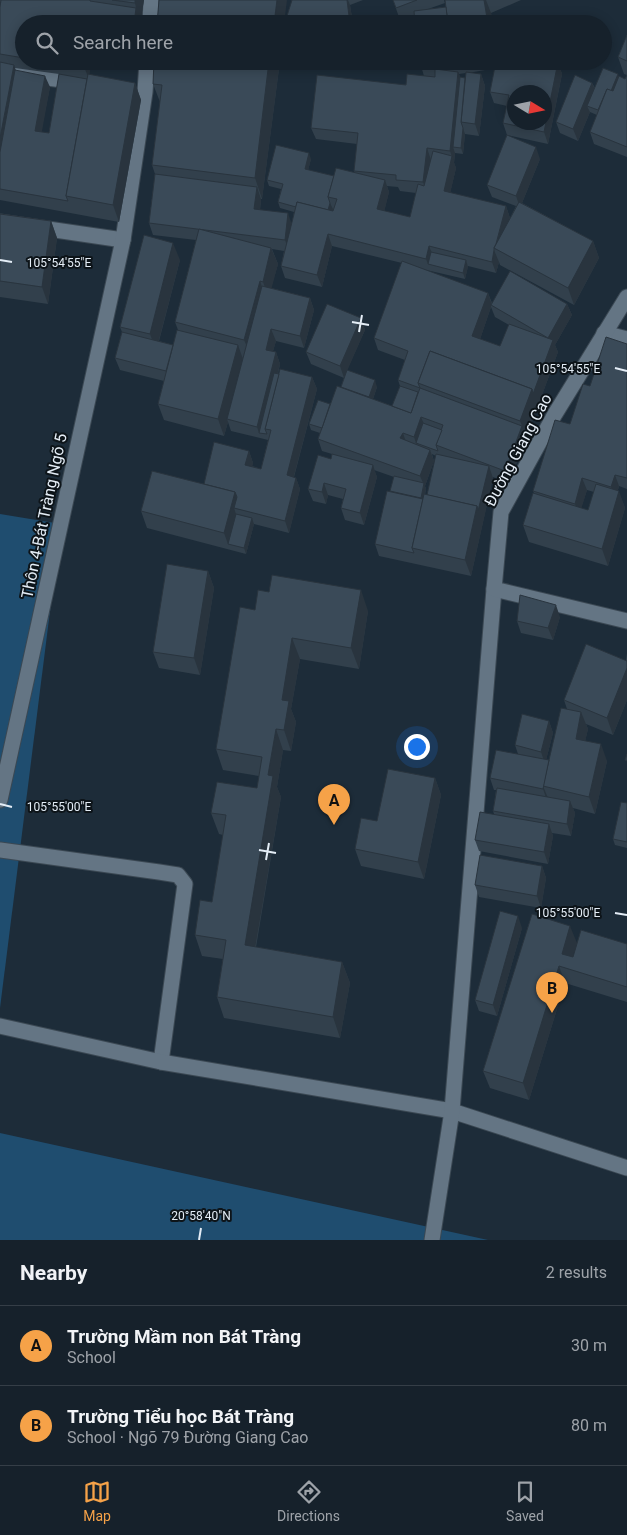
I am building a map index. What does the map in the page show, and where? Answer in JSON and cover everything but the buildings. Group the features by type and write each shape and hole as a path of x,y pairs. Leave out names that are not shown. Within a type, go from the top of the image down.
{"street":[{"path":"150,15 151,0"},
{"name":"Thôn 4-Bát Tràng Ngõ 5","path":"0,800 123,240 140,91 145,70"},
{"path":"0,72 97,85"},
{"path":"0,222 123,240"},
{"name":"Đường Giang Cao","path":"432,1240 452,1111 501,512 556,414 627,297"},
{"path":"604,333 627,339"},
{"path":"494,589 627,621"},
{"path":"0,850 178,875 185,884 161,1062"},
{"path":"0,1026 161,1062 452,1111 627,1168"}],"shaded area":[{"path":"0,514 61,524 0,1008"},
{"path":"0,1133 488,1240 0,1240"}],"place":[{"name":"Trường Mầm non Bát Tràng","path":"334,825"},
{"name":"Trường Tiểu học Bát Tràng","path":"552,1013"}]}
